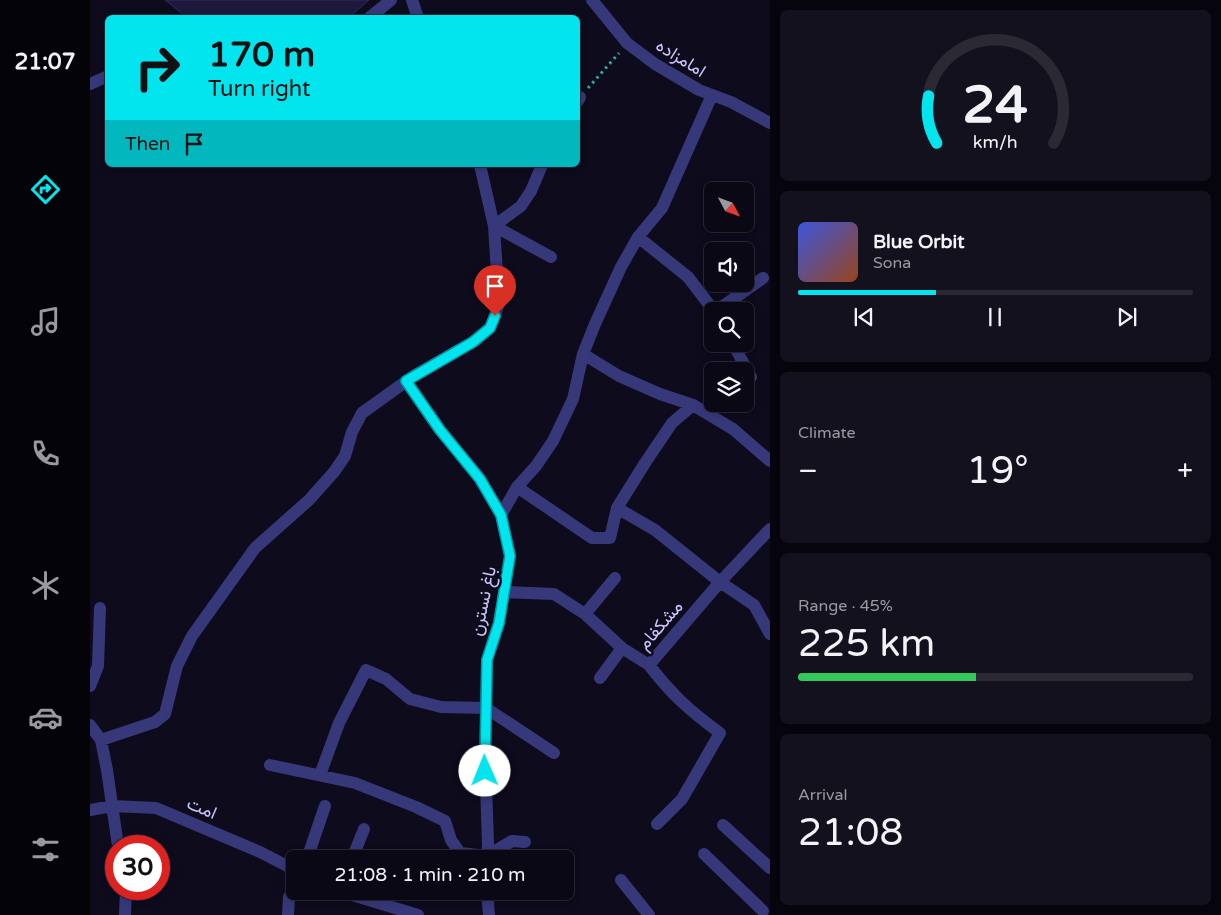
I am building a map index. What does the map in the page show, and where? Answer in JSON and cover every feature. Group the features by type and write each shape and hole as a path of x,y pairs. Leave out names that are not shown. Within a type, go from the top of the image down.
{"street":[{"path":"373,15 391,0"},
{"path":"412,0 417,15"},
{"name":"امامزاده","path":"592,0 627,43 662,68 699,90 731,102 770,123"},
{"path":"90,84 105,77"},
{"path":"501,515 517,488 536,466 553,441 573,399 583,354 595,324 621,268 638,237 662,208 712,95"},
{"path":"101,740 154,722 165,714 177,666 192,636 255,548 309,500 334,472 345,456 352,432 362,413 406,381 473,342 490,328 499,304 494,226 480,167"},
{"path":"494,226 521,206 531,191 541,167"},
{"path":"494,226 551,257"},
{"path":"638,237 688,277 708,302"},
{"path":"728,302 763,278"},
{"path":"583,354 619,376 693,406 733,429 770,461"},
{"name":"باغ نسترن","path":"406,381 440,430 480,479 501,515 510,556 499,623 487,660 485,753 487,850"},
{"path":"517,488 592,538 610,538 618,508 645,463 672,423 693,406"},
{"path":"618,508 655,530 720,582 754,605 770,634"},
{"name":"مشکفام","path":"505,592 554,594 585,614 622,648 649,666 720,582 770,529"},
{"path":"585,614 616,578"},
{"path":"90,686 98,666 100,608"},
{"path":"600,678 622,648"},
{"path":"649,666 670,692 694,714 720,733 682,799 656,824"},
{"path":"320,775 339,722 366,670 386,679 410,699 441,707 486,708 554,752"},
{"path":"90,725 101,740 116,835"},
{"path":"270,765 355,783 416,807 445,821 451,840 458,850"},
{"name":"امت","path":"90,810 112,806 156,808 260,852 286,865"},
{"path":"311,850 325,806"},
{"path":"723,825 770,868"},
{"path":"356,850 364,829"},
{"path":"499,850 512,841 525,842"},
{"path":"704,854 764,911"},
{"path":"621,880 649,915"},
{"path":"125,915 126,900"},
{"path":"288,900 288,915"},
{"path":"369,900 418,915"},
{"path":"488,900 489,915"}],"path":[{"path":"580,98 627,43"}],"building":[{"path":"165,0 369,0 352,15 184,15"}],"route":[{"path":"485,771 487,660 499,623 510,556 501,515 480,479 440,430 406,381 473,342 490,328 495,316"}]}
